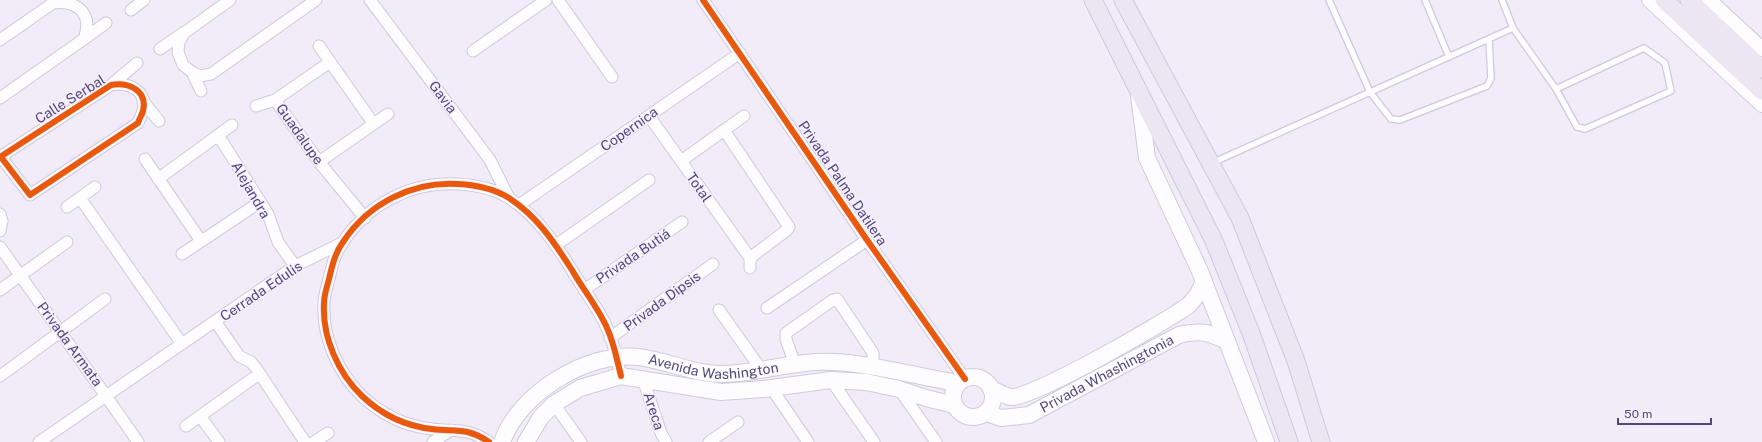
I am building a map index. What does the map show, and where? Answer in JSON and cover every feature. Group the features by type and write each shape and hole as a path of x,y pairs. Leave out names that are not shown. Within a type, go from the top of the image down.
{"main road":[{"path":"1093,0 1214,241 1251,333 1289,442"},
{"path":"1123,0 1240,218 1296,361 1321,442"},
{"path":"1664,0 1762,91"},
{"path":"1689,0 1762,68"},
{"path":"1139,91 1147,158 1204,281 1266,442"},
{"name":"Privada Whashingtonia","path":"991,388 1011,397 1028,393 1104,355 1190,305 1198,294 1204,281"},
{"name":"Privada Whashingtonia","path":"986,413 1001,418 1028,415 1179,335 1195,331 1212,334 1227,341"},
{"name":"Avenida Washington","path":"502,442 504,435 527,402 556,379 584,366 616,357 639,357 711,374 726,374 816,362 873,366 962,381"},
{"name":"Avenida Washington","path":"526,442 541,416 554,404 580,388 621,376 721,392 772,389 831,380 866,382 899,389 954,405"},
{"path":"972,377 980,378 987,382 991,388 993,402 986,413 974,418 968,417 962,415 954,405 953,393 962,381 972,377"}],"street":[{"path":"131,10 144,0"},
{"path":"160,49 230,0"},
{"path":"184,33 179,42 178,52 183,65 200,76 211,74 316,0"},
{"name":"Gavia","path":"370,0 490,160 509,198"},
{"path":"473,51 546,0"},
{"path":"558,0 612,77"},
{"name":"Privada Palma Datilera","path":"704,0 962,381"},
{"path":"1649,0 1762,105"},
{"path":"1709,0 1762,49"},
{"path":"0,40 53,4 63,1 77,5 86,18 88,30 84,39"},
{"path":"0,98 106,23"},
{"path":"319,46 373,123"},
{"name":"Copernica","path":"519,205 740,54"},
{"name":"Guadalupe","path":"330,62 275,100 319,162 365,218"},
{"name":"Calle Serbal","path":"1,157 111,85 137,63"},
{"path":"192,72 202,91"},
{"name":"Calle Serbal","path":"111,85 122,83 132,86 139,93 143,101"},
{"path":"256,106 275,100"},
{"path":"143,101 159,121"},
{"path":"1,157 30,195 138,123 143,111 143,101"},
{"path":"319,162 388,114"},
{"name":"Total","path":"649,116 750,263 789,227 724,130"},
{"path":"681,161 744,116"},
{"path":"158,179 232,125"},
{"name":"Alejandra","path":"218,135 268,214 278,242 295,266"},
{"path":"145,159 201,241"},
{"path":"556,245 649,180"},
{"path":"489,442 478,434 465,430 432,429 394,420 374,407 348,380 328,342 324,320 324,301 331,268 342,243 354,228 387,200 406,191 448,183 468,184 490,188 519,205 541,224 556,245 607,327 621,376"},
{"path":"67,207 95,187"},
{"path":"80,198 182,344"},
{"path":"182,254 260,202"},
{"path":"0,214 2,221 0,231"},
{"name":"Privada Butiá","path":"584,290 682,222"},
{"path":"767,308 867,240"},
{"path":"0,290 67,242"},
{"name":"Cerrada Edulis","path":"39,442 295,266 342,243"},
{"name":"Privada Armata","path":"0,247 138,442"},
{"name":"Privada Dipsis","path":"610,338 713,264"},
{"path":"0,376 105,299"},
{"path":"795,365 786,339 786,333 833,300 837,300 841,303 873,353 873,366"},
{"path":"719,310 761,369"},
{"path":"215,321 239,356 251,362 305,442"},
{"path":"186,426 259,374"},
{"name":"Areca","path":"644,379 661,433 666,442"},
{"path":"831,380 874,442"},
{"path":"772,389 808,442"},
{"path":"899,389 936,442"},
{"path":"554,404 580,442"},
{"path":"200,416 219,442"},
{"path":"709,442 738,422"},
{"path":"433,442 451,430"},
{"path":"314,442 328,433"}],"lane":[{"path":"1329,0 1370,92 1391,118 1400,120 1487,86 1491,78 1489,40"},
{"path":"1425,0 1449,57"},
{"path":"1502,0 1513,28 1556,89 1578,127 1585,129 1671,91 1666,63 1644,48 1556,89"},
{"path":"1211,163 1513,28"}],"cycle path":[{"path":"703,0 867,240 965,379"},
{"path":"0,157 111,85 117,84 130,86 140,93 144,104 138,123 30,195 1,157"},
{"path":"489,442 468,432 422,428 403,422 377,409 353,387 333,354 326,329 324,297 336,255 340,246 353,228 378,206 393,198 424,186 458,184 491,189 519,205 536,221 552,240 600,313 612,340 621,376"}]}
